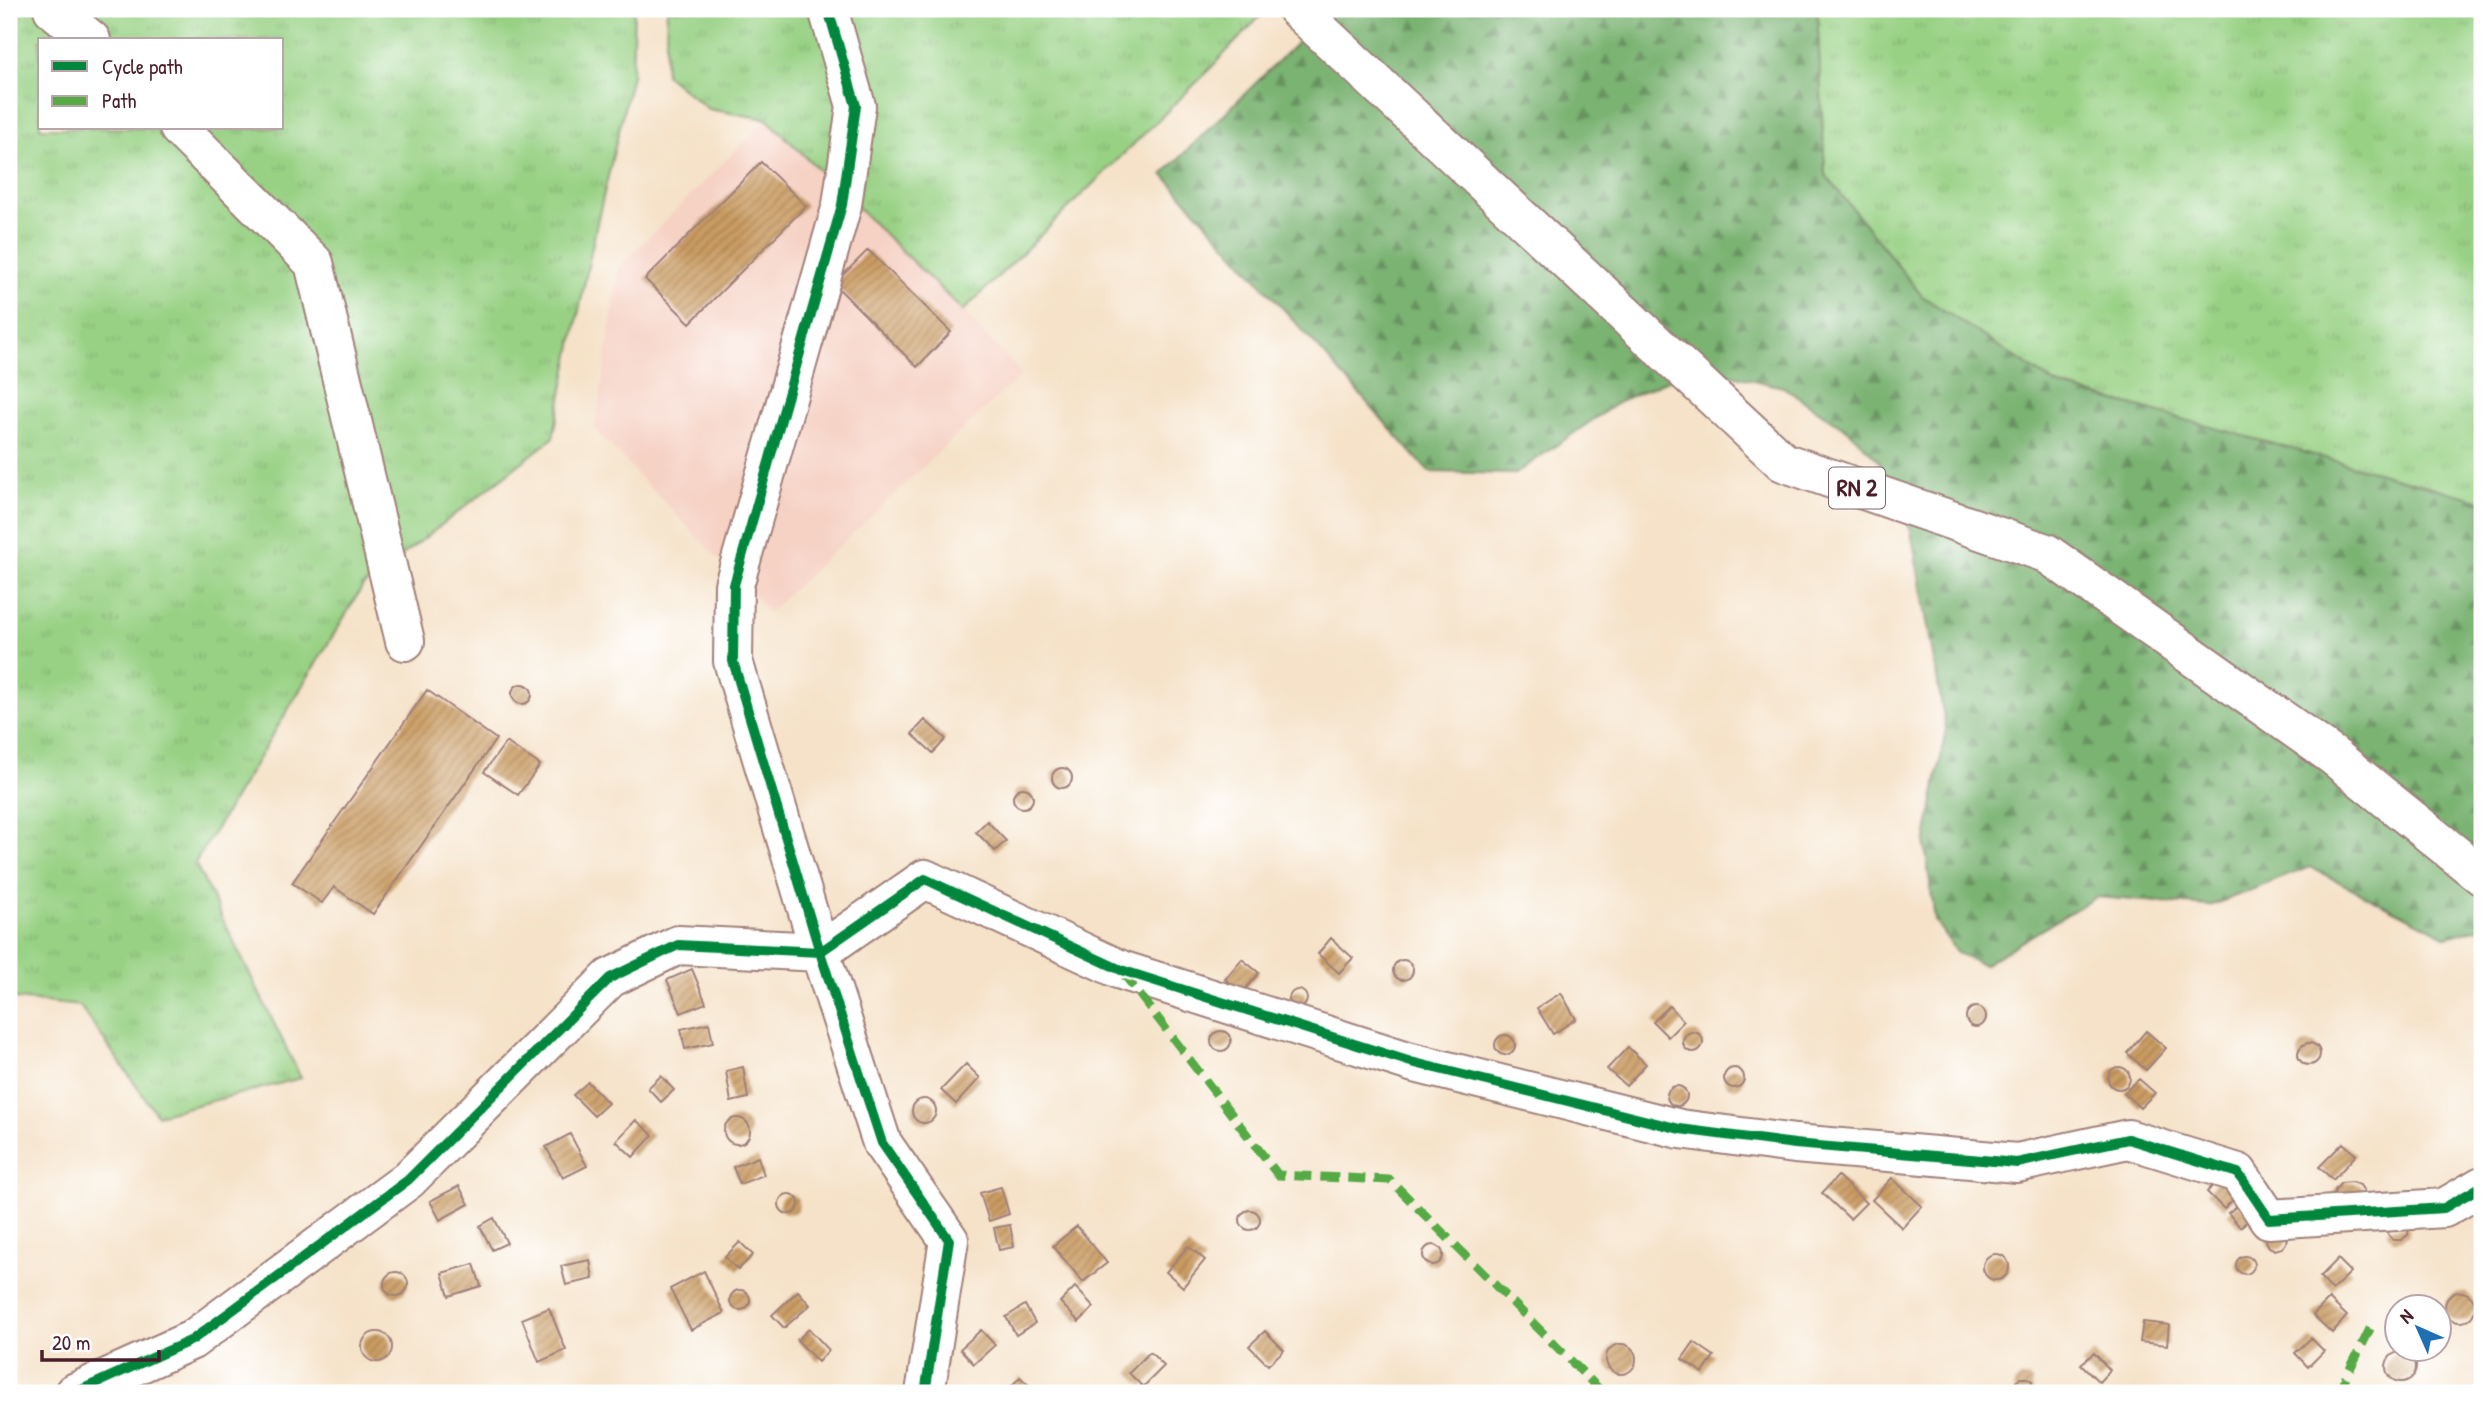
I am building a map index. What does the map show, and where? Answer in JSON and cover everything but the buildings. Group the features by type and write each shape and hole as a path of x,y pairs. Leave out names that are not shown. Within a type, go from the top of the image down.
{"street":[{"path":"53,9 89,38"},
{"path":"828,9 856,106 842,205 734,585 733,661 820,952 882,1143 949,1240 925,1393"},
{"name":"RN 2","path":"1297,9 1783,462 2046,553 2332,755 2482,876"},
{"path":"181,130 314,263 405,641"},
{"path":"74,1393 192,1340 408,1180 610,978 678,946 820,952 925,879 1121,970 1411,1062 1680,1129 1795,1144 2017,1163 2128,1139 2238,1173 2270,1219 2444,1208 2482,1186"}],"shaded area":[{"path":"767,119 963,311 1022,374 769,612 595,430 619,267"}],"green space":[{"path":"9,9 634,9 632,75 596,227 553,438 363,586 195,863 301,1078 157,1115 80,1006 9,998"},
{"path":"667,9 1267,9 1202,77 963,311 767,119 708,109 665,74"},
{"path":"1331,9 1817,9 1825,174 1922,296 2057,385 2482,501 2482,927 2447,937 2310,867 2210,906 2096,897 1983,965 1957,953 1935,921 1925,845 1946,729 1911,531 1879,461 1850,432 1783,387 1697,367 1620,401 1515,474 1429,472 1163,174"},
{"path":"1817,9 2482,9 2482,501 2057,385 1922,296 1825,174"}],"marked path":[{"path":"1123,973 1278,1175 1390,1180 1603,1393"},
{"path":"2338,1393 2373,1323"}],"cycle path":[{"path":"828,9 856,106 842,205 734,585 733,661 820,952 882,1143 949,1240 925,1393"},
{"path":"74,1393 192,1340 408,1180 610,978 678,945 820,952 925,879 1121,970 1411,1062 1680,1129 1795,1144 2017,1163 2128,1139 2238,1173 2269,1219 2444,1208 2482,1186"}]}
